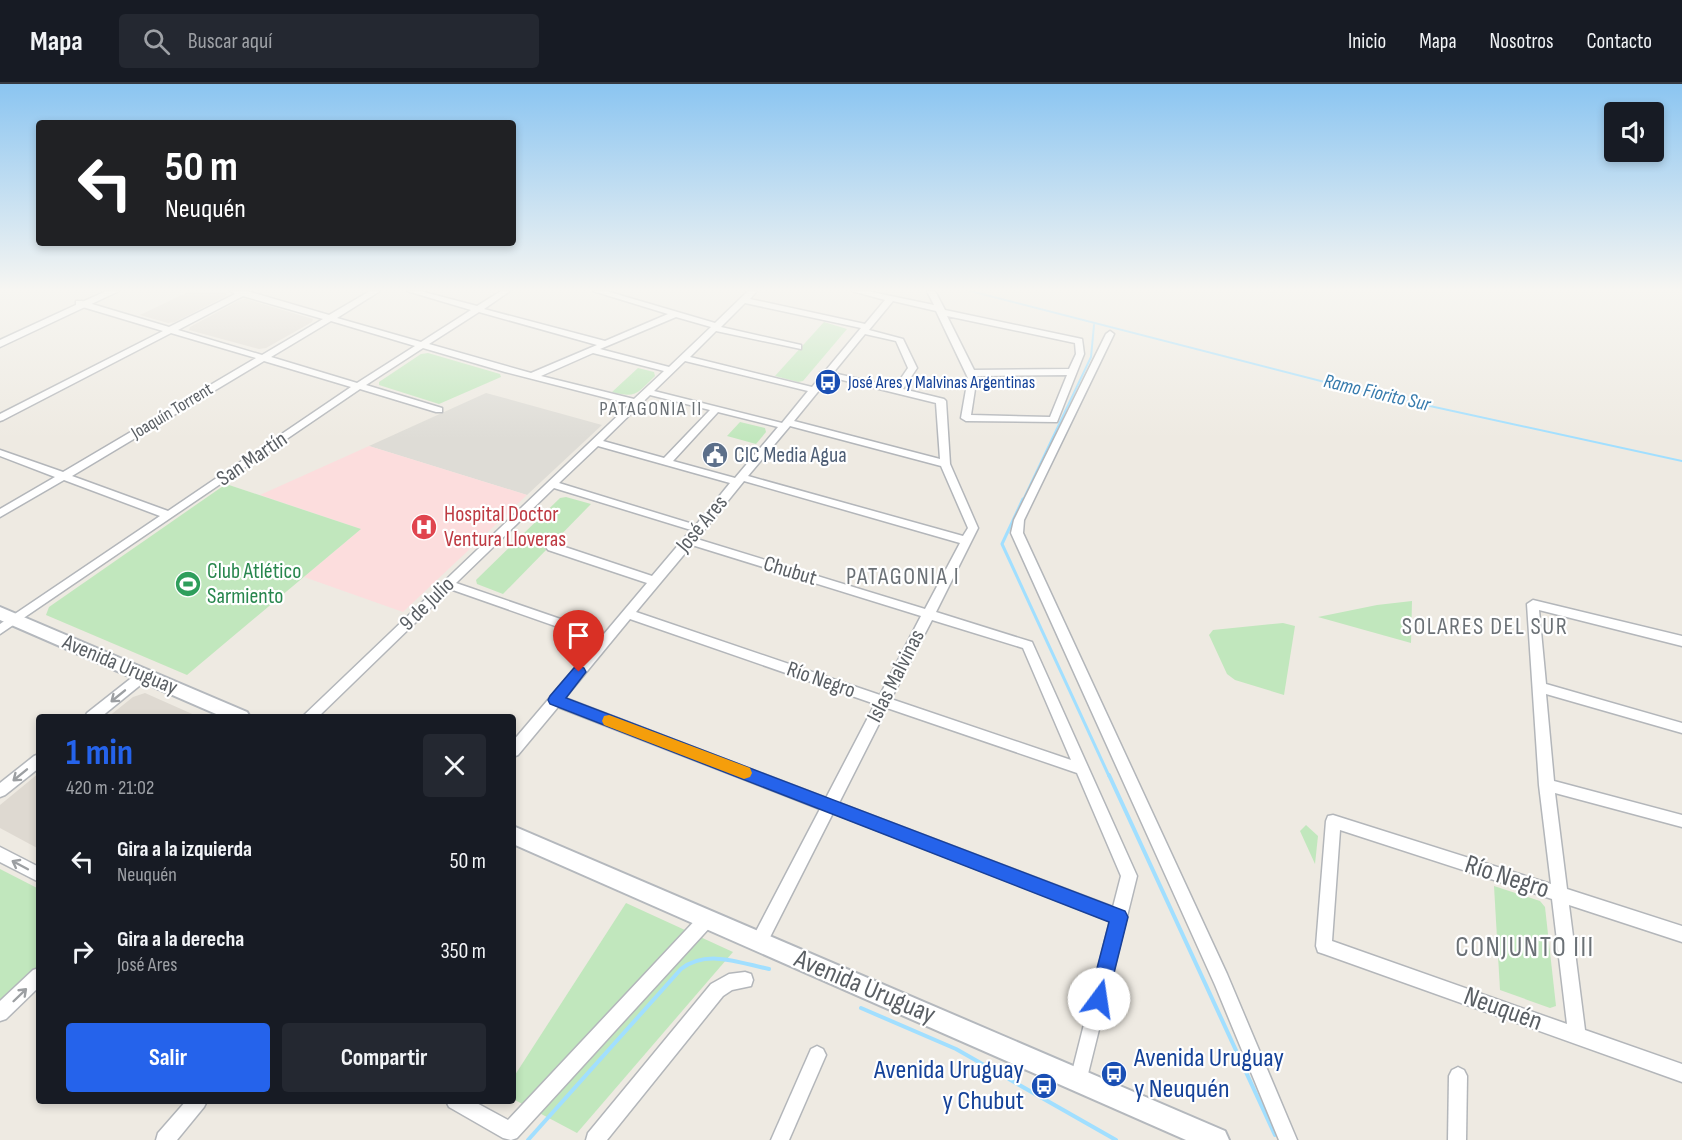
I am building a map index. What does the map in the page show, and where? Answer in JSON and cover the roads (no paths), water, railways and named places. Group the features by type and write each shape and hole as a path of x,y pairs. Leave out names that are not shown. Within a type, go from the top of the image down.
{"main road":[{"name":"Avenida Uruguay","path":"8,616 234,714"},
{"name":"Avenida Uruguay","path":"516,836 1216,1140"}],"street":[{"path":"0,418 149,340"},
{"path":"210,340 439,410"},
{"name":"Joaquín Torrent","path":"0,514 291,340"},
{"path":"406,340 637,403"},
{"name":"San Martín","path":"0,630 8,616 170,514 429,340"},
{"path":"592,340 606,344"},
{"path":"532,376 614,340"},
{"name":"9 de Julio","path":"312,714 702,340"},
{"path":"770,340 798,347"},
{"name":"José Ares","path":"516,747 855,340"},
{"path":"827,374 897,391 913,368 900,340"},
{"path":"955,340 974,378 966,418 1054,420 1080,354 1079,342 1072,340"},
{"path":"1107,340 1019,520 1017,533 1221,980 1288,1140"},
{"path":"592,350 671,370"},
{"path":"683,358 814,390"},
{"path":"971,374 1073,372"},
{"name":"Islas Malvinas","path":"759,942 973,528 945,464 941,401 897,391"},
{"path":"648,392 945,464"},
{"path":"666,462 716,409"},
{"path":"596,442 966,541"},
{"path":"0,453 170,514"},
{"path":"552,484 698,529"},
{"name":"Chubut","path":"689,540 1028,645 1082,769"},
{"path":"552,547 655,581"},
{"path":"448,584 606,639"},
{"path":"1577,1036 1546,784 1533,604 1682,641"},
{"name":"Río Negro","path":"627,614 1082,769"},
{"path":"96,714 144,675"},
{"path":"1539,687 1682,728"},
{"path":"555,700 1119,917"},
{"path":"0,791 36,762"},
{"path":"1079,1080 1129,876 1082,769"},
{"path":"1546,784 1682,821"},
{"name":"Río Negro","path":"1324,946 1333,821 1682,934"},
{"path":"0,854 36,873"},
{"path":"460,1104 510,1131 707,920"},
{"name":"Neuquén","path":"1324,946 1682,1073"},
{"path":"0,1013 36,979"},
{"path":"595,1140 717,990 729,982 745,980"},
{"path":"780,1140 817,1055"},
{"path":"1456,1140 1458,1076"},
{"path":"165,1140 195,1104"}],"waterway":[{"path":"1023,500 1091,357 1093,340"},
{"name":"Ramo Fiorito Sur","path":"1162,340 1352,389 1682,461"},
{"path":"1023,499 1002,544 1109,776"},
{"path":"1109,775 1275,1135"},
{"path":"528,1140 681,969 691,963 713,959 724,959 769,969"},
{"path":"861,1008 956,1049 1116,1140"}],"place":[{"name":"José Ares y Malvinas Argentinas","path":"828,382"},
{"name":"CIC Media Agua","path":"715,455"},
{"name":"Hospital Doctor Ventura Lloveras","path":"424,527"},
{"name":"Club Atlético Sarmiento","path":"188,584"},
{"name":"Avenida Uruguay y Neuquén","path":"1114,1074"},
{"name":"Avenida Uruguay y Chubut","path":"1044,1086"}],"district":[{"name":"PATAGONIA II","path":"651,409"},
{"name":"PATAGONIA I","path":"903,576"},
{"name":"SOLARES DEL SUR","path":"1485,626"},
{"name":"CONJUNTO III","path":"1525,947"}]}
